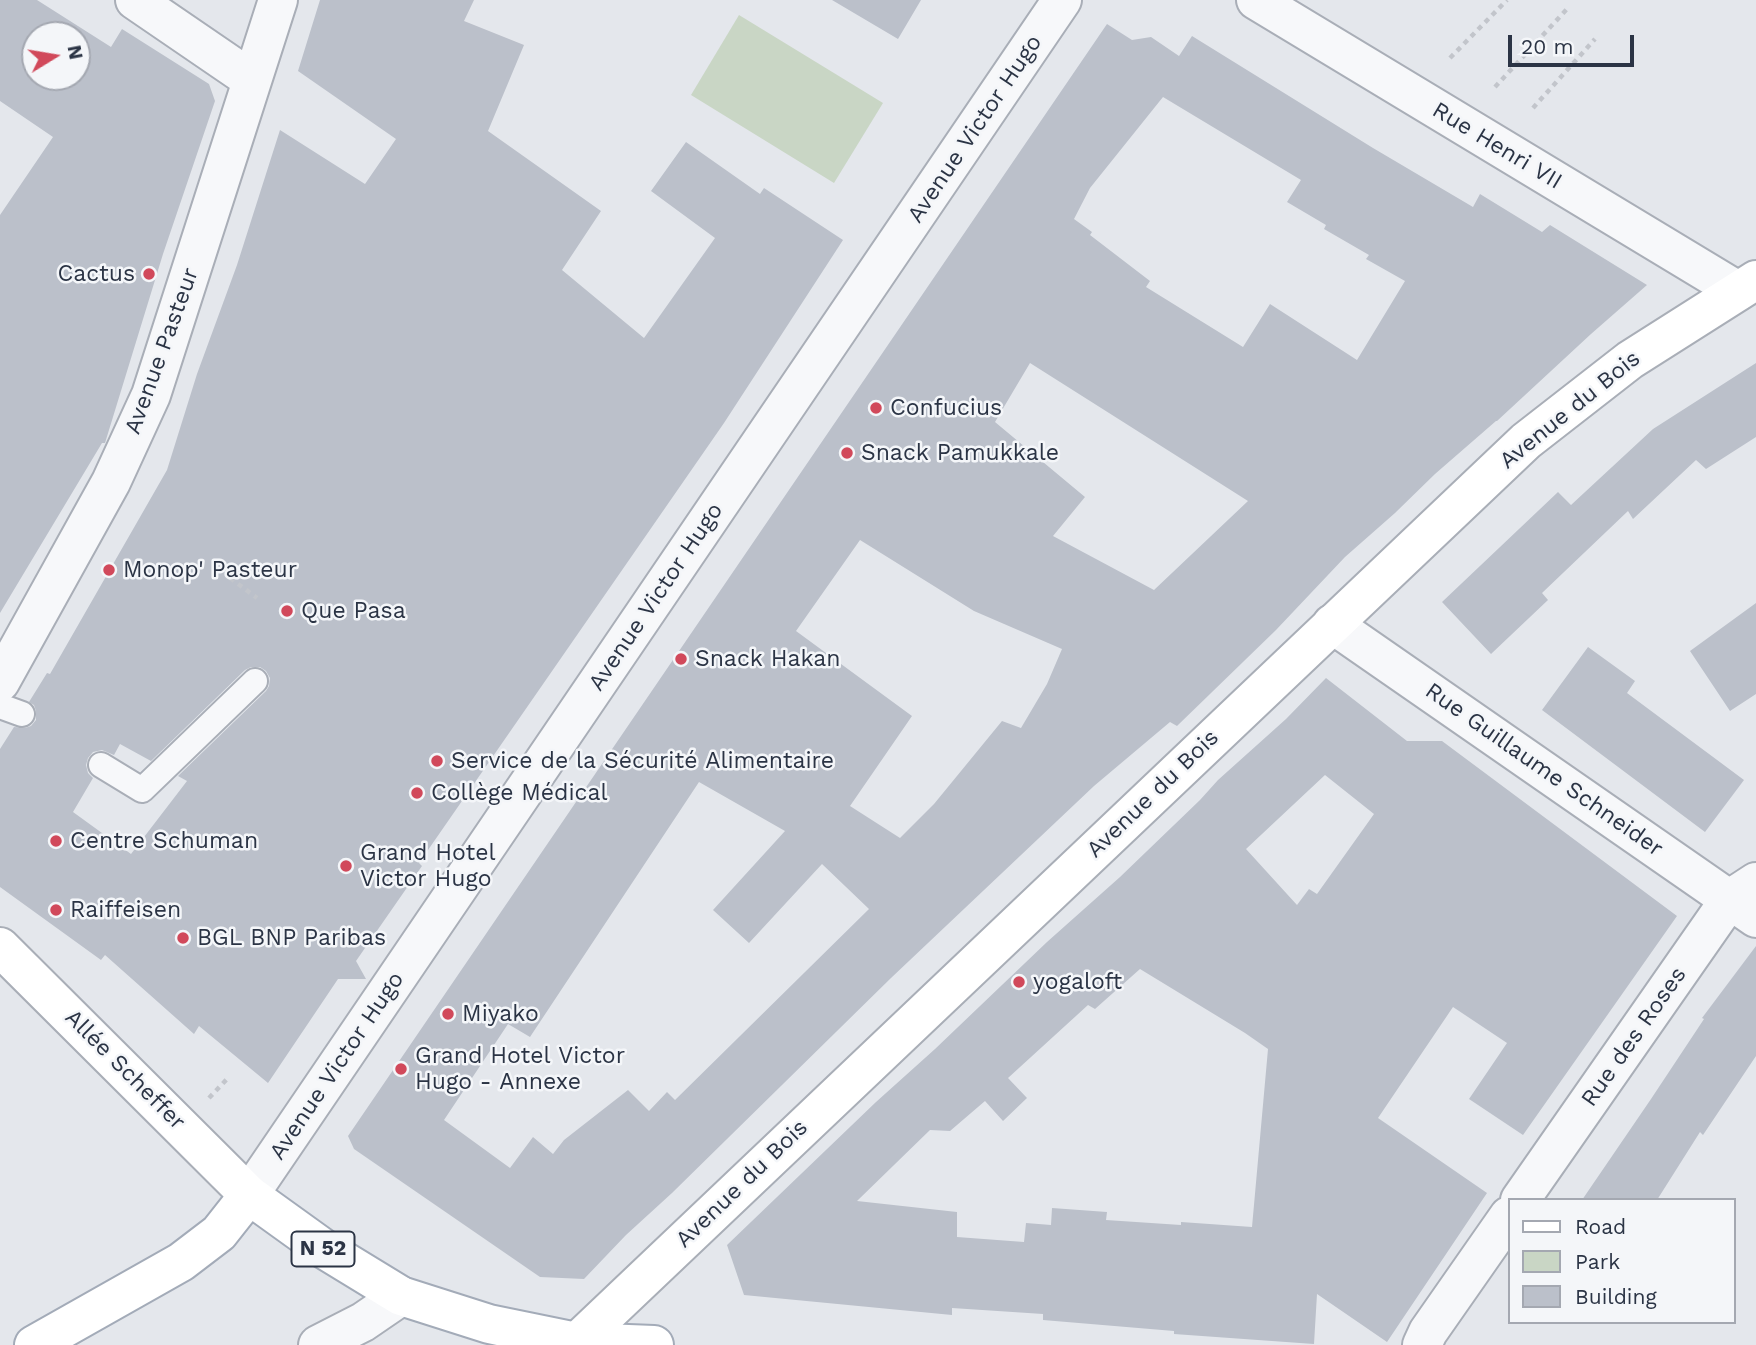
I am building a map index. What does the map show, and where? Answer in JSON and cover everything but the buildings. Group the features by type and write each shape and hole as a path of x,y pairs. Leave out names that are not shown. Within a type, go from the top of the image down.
{"main road":[{"name":"Avenue du Bois","path":"577,1342 1525,441 1630,360 1747,286"},
{"name":"Allée Scheffer","path":"0,947 249,1195"},
{"name":"N 52","path":"249,1195 324,1249 401,1296 489,1324 577,1342 654,1345"},
{"path":"34,1345 181,1262 219,1233 249,1195"}],"street":[{"path":"135,0 252,80"},
{"name":"Avenue Pasteur","path":"0,682 111,482 151,396 278,0"},
{"name":"Avenue Victor Hugo","path":"249,1195 1062,0"},
{"name":"Rue Henri VII","path":"1256,0 1747,286"},
{"name":"Rue Guillaume Schneider","path":"1332,624 1747,900"},
{"name":"Rue des Roses","path":"1522,1198 1747,900"},
{"path":"1422,1345 1428,1332 1508,1217"},
{"path":"318,1345 363,1322 401,1296"}],"lane":[{"path":"101,765 142,790 255,681"}],"path":[{"path":"1450,58 1507,0"},
{"path":"1495,87 1567,9"},
{"path":"1533,108 1595,39"},
{"path":"230,578 257,598"}],"green space":[{"path":"739,15 883,103 834,183 691,95"}],"place":[{"name":"Cactus","path":"149,274"},
{"name":"Confucius","path":"876,408"},
{"name":"Snack Pamukkale","path":"847,453"},
{"name":"Monop' Pasteur","path":"109,570"},
{"name":"Que Pasa","path":"287,611"},
{"name":"Snack Hakan","path":"681,659"},
{"name":"Service de la Sécurité Alimentaire","path":"437,761"},
{"name":"Collège Médical","path":"417,793"},
{"name":"Centre Schuman","path":"56,841"},
{"name":"Grand Hotel Victor Hugo","path":"346,866"},
{"name":"Raiffeisen","path":"56,910"},
{"name":"BGL BNP Paribas","path":"183,938"},
{"name":"yogaloft","path":"1019,982"},
{"name":"Miyako","path":"448,1014"},
{"name":"Grand Hotel Victor Hugo - Annexe","path":"401,1069"}]}
